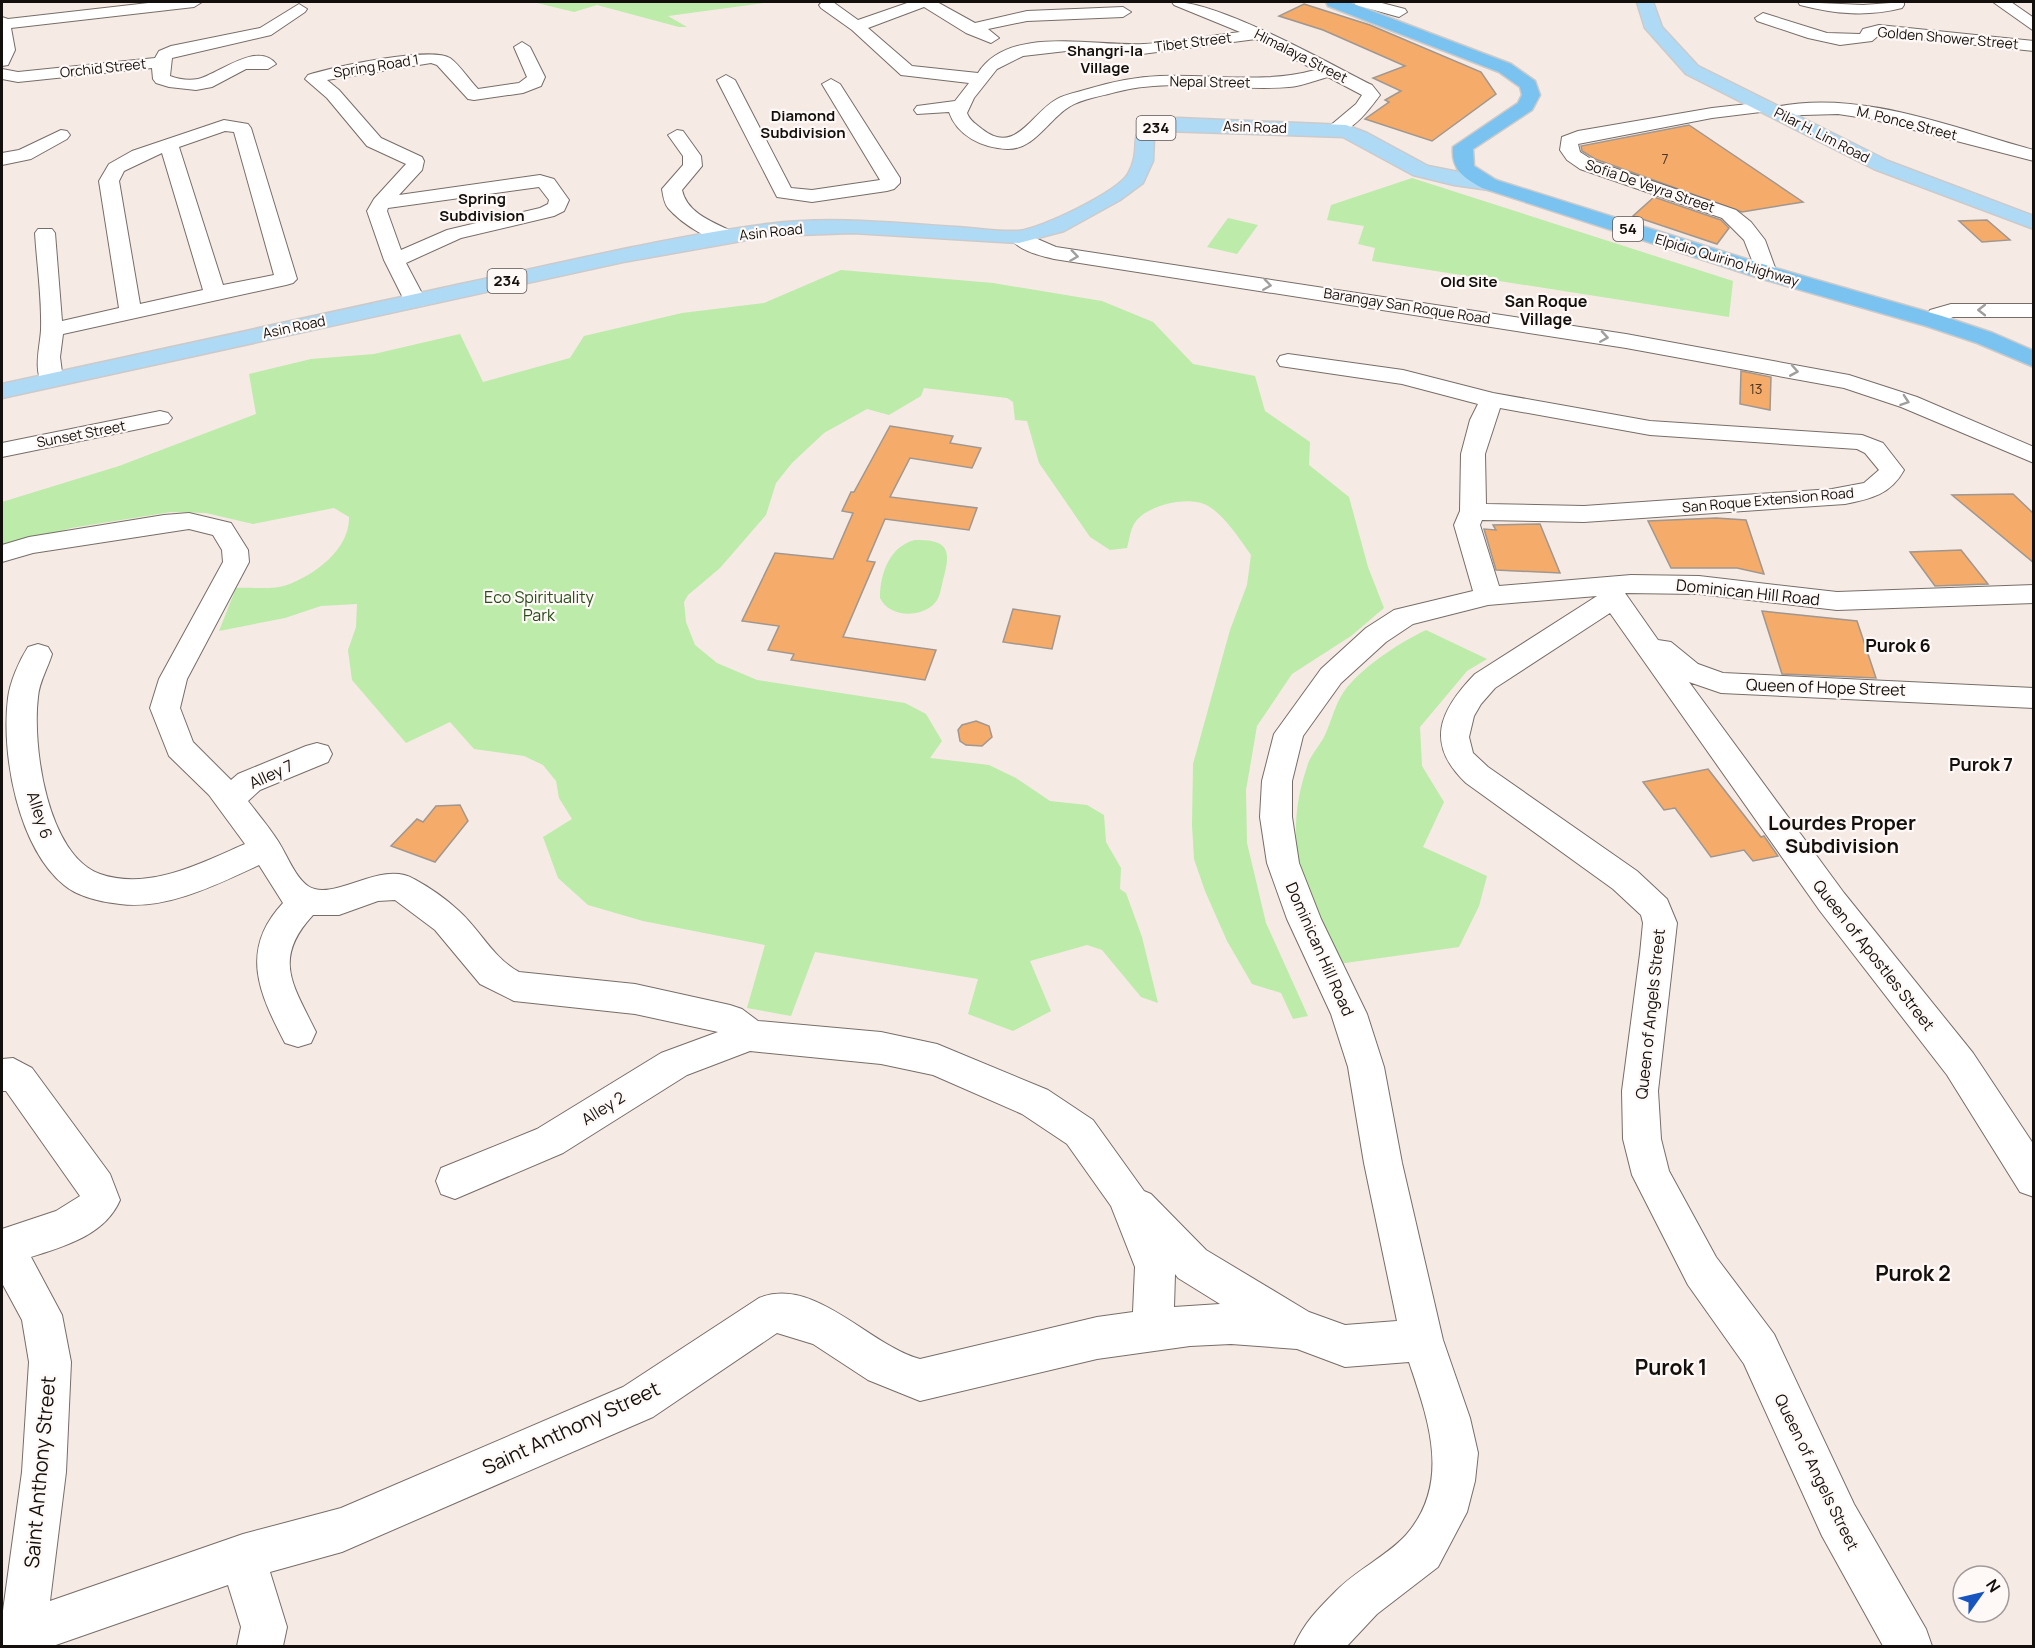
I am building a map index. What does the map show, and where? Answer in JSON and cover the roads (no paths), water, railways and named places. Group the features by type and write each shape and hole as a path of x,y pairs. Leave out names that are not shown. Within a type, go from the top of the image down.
{"highway":[{"name":"Elpidio Quirino Highway","path":"1334,2 1505,69 1529,85 1531,95 1525,106 1463,147 1461,161 1465,168 1489,184 1767,273 1934,321 1985,338 2034,360"}],"main road":[{"name":"Pilar H. Lim Road","path":"1645,2 1654,28 1692,70 1889,168 2034,223"},
{"name":"Asin Road","path":"2,391 415,301 729,237 792,228 831,227 1019,237 1058,227 1113,196 1136,179 1143,161 1144,137 1151,129 1178,124 1334,130 1361,136 1415,168 1452,180 1489,184"}],"street":[{"path":"2,61 7,50 7,22 194,2"},
{"path":"858,27 868,20 925,2 972,30 1019,51"},
{"name":"Himalaya Street","path":"1180,2 1260,34 1366,89 1371,95 1362,108 1334,130"},
{"path":"1362,2 1399,12"},
{"path":"1806,2 1855,8 1884,8 1896,5 1896,2"},
{"path":"2001,2 2034,26"},
{"path":"827,5 858,27 907,71 983,79"},
{"name":"Orchid Street","path":"2,74 18,77 162,62 165,55 177,51 265,32 299,9"},
{"path":"972,30 982,25 1028,15 1123,12"},
{"path":"7,40 38,33 63,16"},
{"name":"Golden Shower Street","path":"1763,18 1811,33 1851,40 1866,38 1869,32 1879,30 2034,46"},
{"name":"Tibet Street","path":"960,106 991,66 1019,51 1075,45 1142,49 1260,34"},
{"name":"Spring Road 1","path":"381,203 413,168 415,161 374,142 333,94 314,79 334,72 431,58 443,61 471,93 483,95 523,88 535,82 536,77 522,47"},
{"path":"162,62 160,74 162,79 196,85 250,62 268,64"},
{"name":"Nepal Street","path":"960,106 958,113 962,122 972,132 983,139 999,144 1026,138 1043,118 1064,102 1118,86 1158,81 1290,82 1329,71"},
{"path":"726,81 784,193 797,196 881,187 891,181 831,84"},
{"path":"923,110 960,106"},
{"name":"M. Ponce Street","path":"1772,109 1819,107 1854,110 2034,156"},
{"name":"Sofia De Veyra Street","path":"1767,273 1764,256 1750,232 1745,225 1729,214 1587,165 1572,156 1568,147 1569,141 1578,137 1712,113 1772,109"},
{"path":"52,330 131,313 215,293 286,279 242,128 224,125 128,160 116,168 109,181 131,313"},
{"path":"2,159 24,155 61,135"},
{"path":"677,135 692,156 693,166 672,189 675,204 700,224 729,237"},
{"path":"169,146 215,293"},
{"path":"394,260 454,234 547,212 557,207 559,200 547,183 540,181 381,203 378,219 394,260 415,301"},
{"path":"828,193 831,227"},
{"path":"45,232 52,330 49,357 51,380"},
{"name":"Barangay San Roque Road","path":"1019,237 1034,248 1054,253 1592,335 1849,382 1909,402 2034,456"},
{"path":"1934,321 1938,315 1951,311 2034,310"},
{"name":"San Roque Extension Road","path":"1288,361 1403,377 1492,400 1650,428 1802,440 1862,442 1874,448 1893,470 1887,480 1872,490 1848,496 1798,497 1621,513 1527,516 1473,511"},
{"path":"1488,596 1467,525 1473,511 1473,454 1482,420 1492,400"},
{"name":"Sunset Street","path":"2,450 160,418"},
{"path":"2,554 38,543 164,523 189,521 222,529 235,550 236,562 173,679 165,708 180,748 229,799 266,848 292,892 305,902 339,902 376,888 401,887 447,920 492,974 514,986 635,999 730,1020 750,1036 881,1048 937,1060 982,1078 1035,1102 1080,1132 1126,1195 1192,1264 1298,1328"},
{"name":"Dominican Hill Road","path":"1318,1647 1321,1640 1361,1598 1422,1551 1445,1512 1453,1481 1456,1454 1449,1418 1422,1340 1383,1163 1366,1067 1349,1014 1304,919 1283,863 1276,817 1277,781 1289,734 1331,676 1376,635 1404,617 1488,596 1609,593 1699,585 1836,602 2034,594"},
{"name":"Queen of Apostles Street","path":"1609,593 1832,902 1960,1064 2034,1179"},
{"name":"Queen of Angels Street","path":"1609,593 1485,681 1467,699 1454,741 1461,759 1478,775 1625,880 1655,908 1660,923 1640,1091 1642,1139 1651,1175 1702,1271 1759,1349 1838,1520 1910,1647"},
{"name":"Queen of Hope Street","path":"1635,628 1688,671 1720,683 2034,698"},
{"name":"Alley 6","path":"38,654 23,696 23,748 33,799 50,847 76,878 107,889 135,892 194,879 266,848"},
{"name":"Alley 7","path":"229,799 249,782 317,754"},
{"path":"298,1032 282,1004 273,973 276,945 282,928 305,902"},
{"name":"Alley 2","path":"455,1181 550,1141 674,1064 750,1036"},
{"path":"2,1075 12,1074 19,1079 96,1187 101,1200 92,1212 79,1219 2,1248"},
{"path":"1126,1195 1155,1267 1153,1330"},
{"name":"Saint Anthony Street","path":"2,1254 11,1261 42,1315 50,1362 44,1472 12,1636 243,1557 342,1530 638,1402 773,1312 800,1317 828,1329 883,1365 905,1376 920,1380 1097,1338 1190,1325 1231,1324 1298,1328 1345,1346 1422,1340"},
{"path":"243,1557 264,1627 260,1647"}],"district":[{"name":"Shangri-la Village","path":"1105,60"},
{"name":"Diamond Subdivision","path":"803,124"},
{"name":"Spring Subdivision","path":"482,208"},
{"name":"Old Site","path":"1469,282"},
{"name":"San Roque Village","path":"1546,310"},
{"name":"Purok 6","path":"1898,646"},
{"name":"Purok 7","path":"1981,765"},
{"name":"Lourdes Proper Subdivision","path":"1842,834"},
{"name":"Purok 2","path":"1913,1274"},
{"name":"Purok 1","path":"1671,1368"}],"park label":[{"name":"Eco Spirituality Park","path":"539,606"}]}
